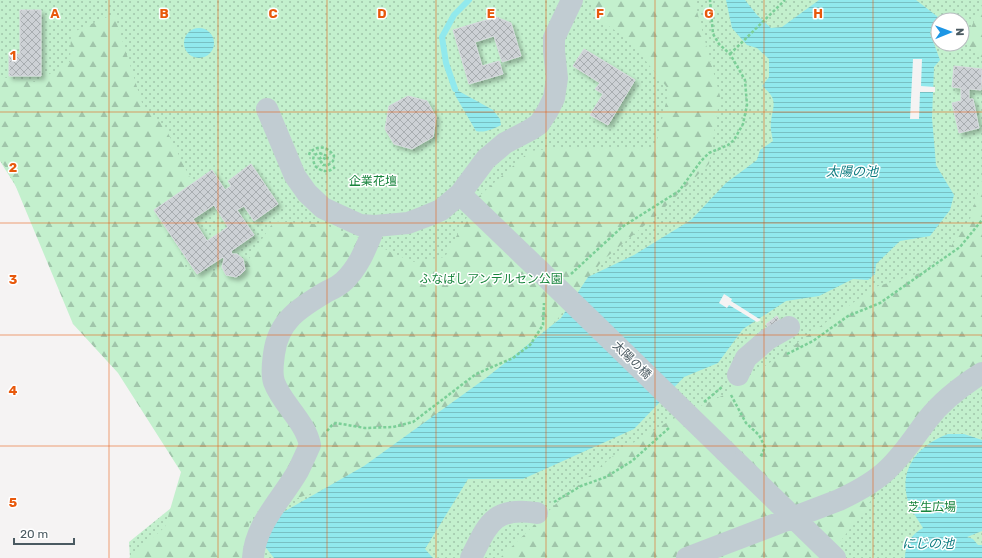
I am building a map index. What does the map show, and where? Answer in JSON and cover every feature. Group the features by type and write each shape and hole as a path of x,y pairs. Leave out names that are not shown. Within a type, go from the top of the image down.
{"street":[{"path":"267,109 295,176 307,193 323,208 360,225 376,226 408,223 441,210 460,194 486,159 504,142 530,130 539,124 554,98 557,78 554,38 572,0"},
{"name":"太陽の橋","path":"460,194 835,558"},
{"path":"253,558 255,542 260,530 298,471 310,445 306,432 274,382 272,367 274,349 281,331 289,317 301,306 343,282 358,265 376,226"},
{"path":"733,382 746,358 768,339 789,327"},
{"path":"687,558 839,500 887,470 905,452 929,418 964,385 982,374"},
{"path":"471,558 485,531 493,520 510,512 536,513"}],"path":[{"path":"569,275 622,227 679,190 709,153 728,145 734,140 743,124 747,105 745,80 730,54 719,44 713,34 711,26 710,0"},
{"path":"730,54 785,0"},
{"path":"308,160 310,152 316,147 324,147 330,150 334,156 333,162 328,165 323,165 319,159 322,157 327,160 328,156 319,153 314,155 313,160 315,166 326,171 331,171 335,166"},
{"path":"310,445 320,443 332,425 336,423 365,428 393,427 413,422 476,374 513,358 530,345 543,325 546,297"},
{"path":"733,382 746,423 759,435 765,447"}],"green space":[{"name":"ふなばしアンデルセン公園","path":"0,0 982,0 982,558 130,558 129,542 202,483 0,161"},
{"path":"592,0 691,0 695,4 720,96 709,164 657,215 602,261 549,330 439,430 327,488 251,514 243,558 129,558 165,527 181,472 118,373 73,324 11,175 0,160 0,77 36,82 70,62 71,33 114,14 143,106 165,127 195,188 170,212 185,269 207,272 245,265 274,221 325,225 370,242 412,262 445,257 478,197 530,151 559,148 655,149 669,90 629,40 600,20"},
{"path":"982,5 982,60 970,48 970,30"},
{"path":"982,179 982,372 884,483 828,558 500,558 557,503 618,452 671,420 726,394 875,287 936,268 970,219"}],"water":[{"name":"太陽の池","path":"726,0 745,0 757,15 771,28 782,27 819,0 916,0 932,12 930,12 930,52 937,52 940,60 934,67 932,118 936,165 954,195 950,210 930,236 900,241 876,264 875,274 868,280 853,279 819,296 786,301 743,329 718,363 684,377 634,429 523,479 468,479 425,549 433,558 274,558 252,530 364,466 486,378 561,318 588,277 634,255 691,220 726,183 757,160 760,150 773,141 771,125 774,102 771,95 762,86 769,77 769,59 757,48 747,45 732,28"},
{"path":"199,28 210,32 214,43 210,54 199,58 188,54 184,43 188,32"},
{"path":"455,89 493,110 500,119 501,125 486,131 476,131 455,95"},
{"name":"にじの池","path":"948,434 964,434 982,440 982,531 967,537 973,539 978,545 982,545 982,558 905,558 906,549 910,540 915,533 923,528 908,501 906,478 909,468 913,459 928,444"}],"pier":[{"path":"913,59 922,59 921,86 935,87 935,92 920,92 919,119 910,119"},
{"path":"724,294 732,299 731,301 761,320 757,322 729,305 727,308 719,303"}],"building":[{"path":"20,10 41,10 41,76 9,76 9,54 20,54"},
{"path":"496,17 511,23 521,56 502,62 494,36 475,42 482,66 499,61 503,74 469,84 453,30"},
{"path":"584,49 635,80 608,125 590,115 603,94 595,89 600,83 573,66"},
{"path":"954,66 982,69 981,90 969,89 969,99 973,99 979,128 959,133 952,103 961,101 961,88 952,87"},
{"path":"408,96 427,101 436,117 433,137 412,149 394,144 385,129 389,106"},
{"path":"251,164 278,204 254,221 244,206 237,210 254,235 231,251 232,254 237,254 243,259 245,270 241,274 236,277 226,275 222,267 223,257 197,274 154,210 212,170 225,190 231,186 228,181","holes":["214,205 228,227 207,241 193,219"]},
{"path":"777,316 782,325 771,332 766,324"}],"waterway":[{"path":"455,89 446,63 442,37 454,15 469,0"}],"park label":[{"name":"企業花壇","path":"373,181"},
{"name":"芝生広場","path":"932,507"}]}
